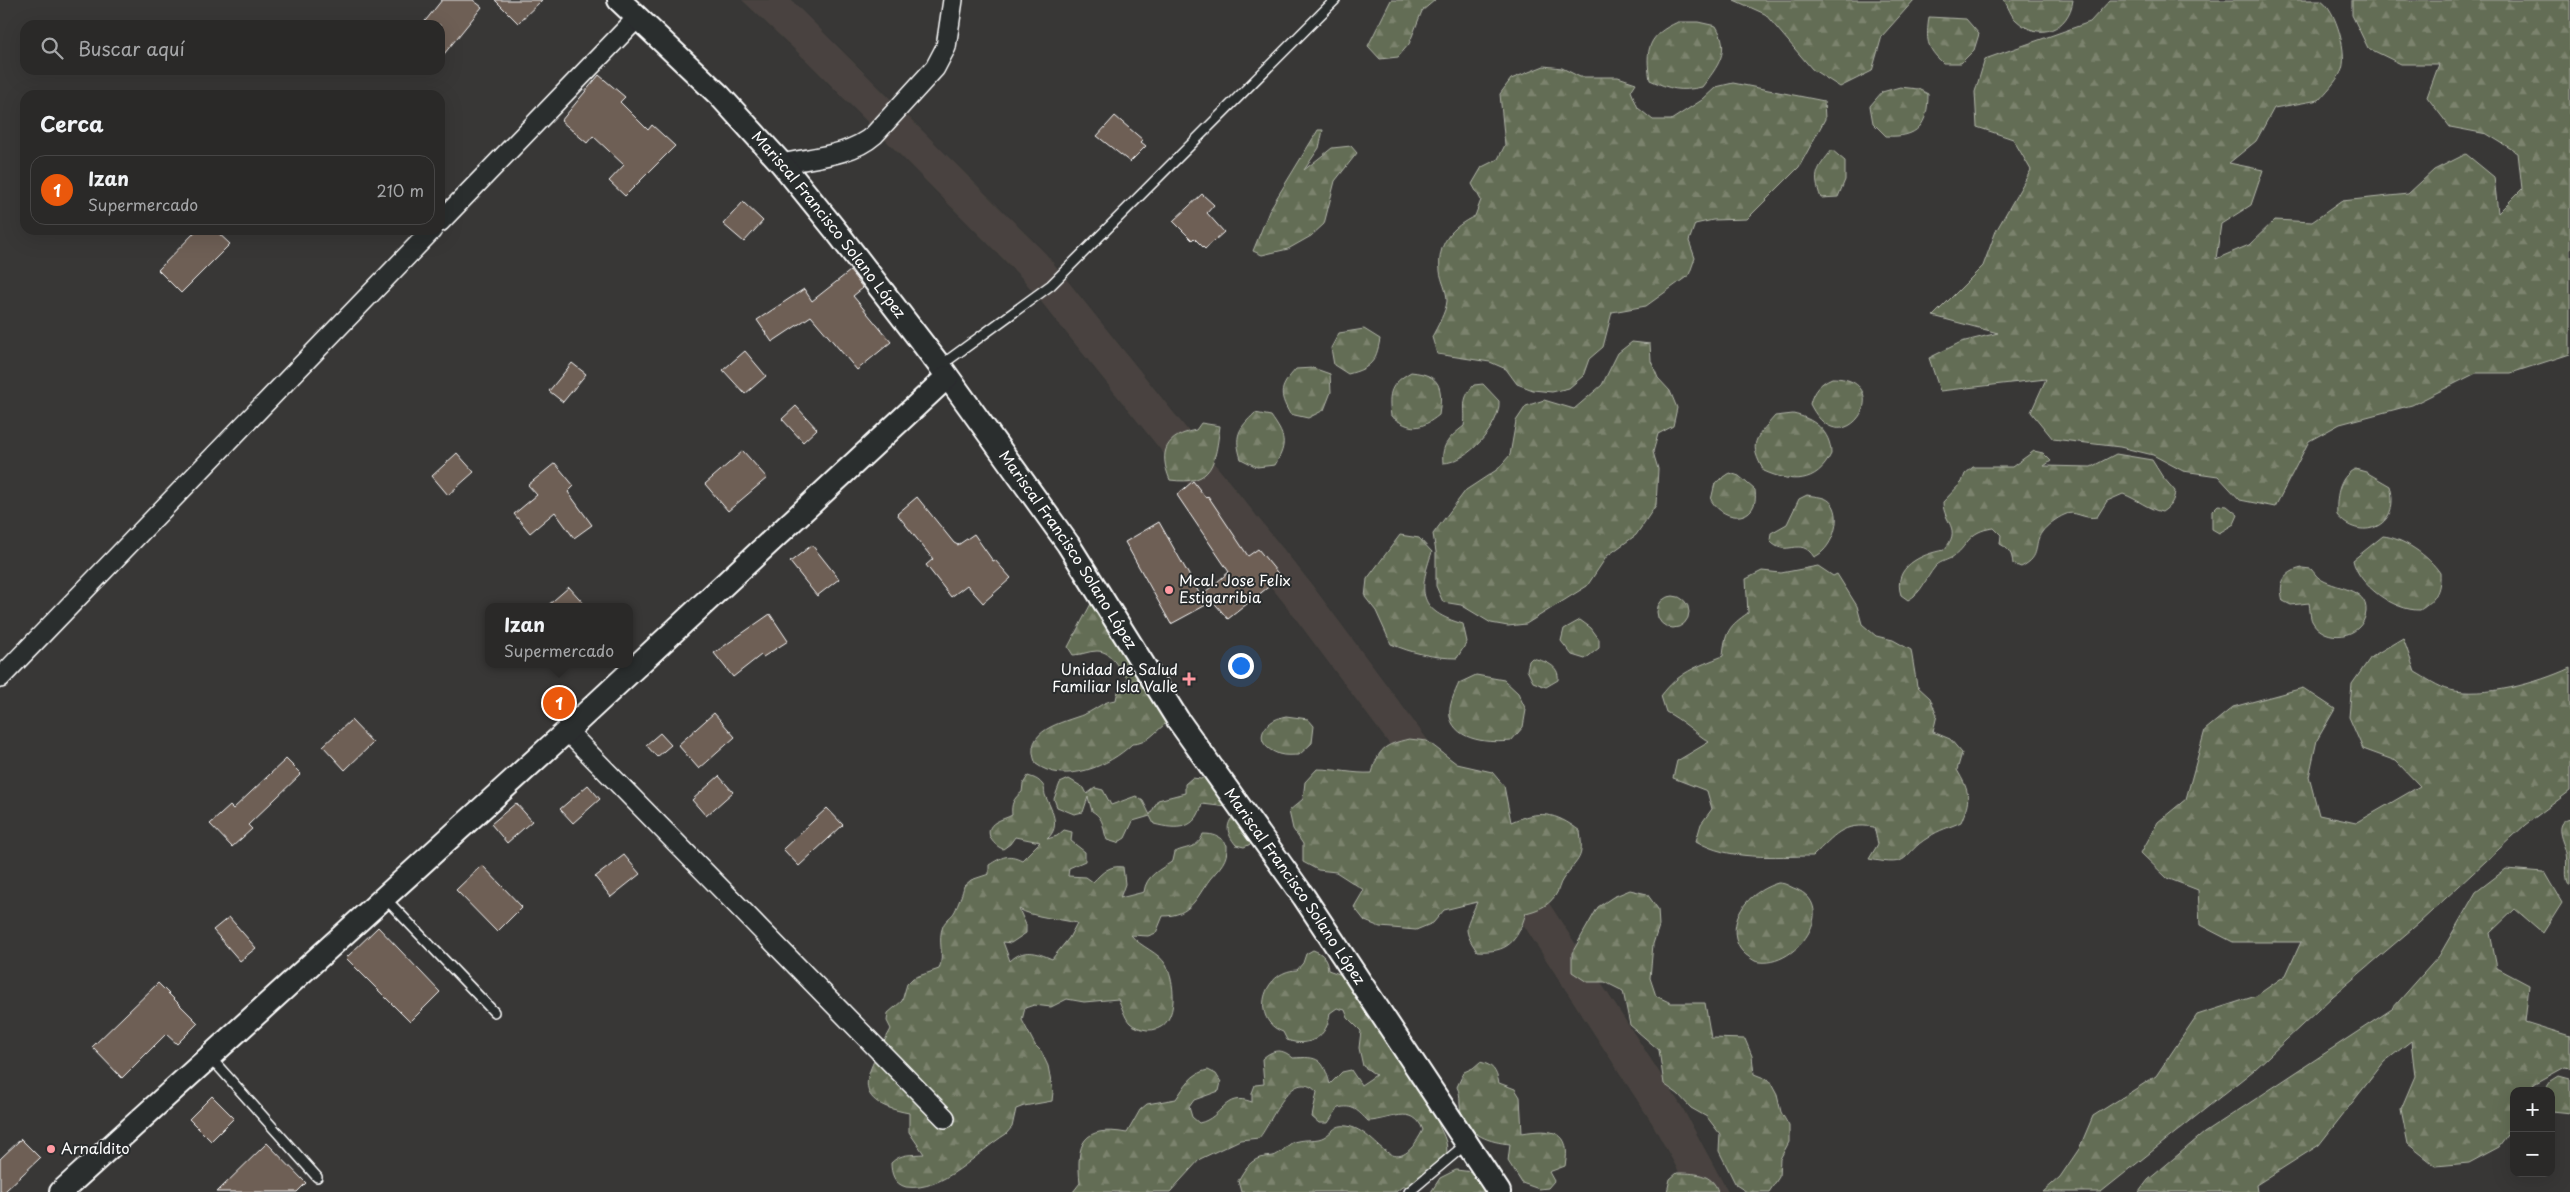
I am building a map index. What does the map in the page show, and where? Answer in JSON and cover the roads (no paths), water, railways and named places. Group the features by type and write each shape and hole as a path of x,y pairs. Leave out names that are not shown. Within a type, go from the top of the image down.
{"street":[{"name":"Mariscal Francisco Solano López","path":"619,0 720,96 782,164 838,232 943,371 1068,544 1178,720 1304,897 1499,1192"},
{"path":"782,164 852,149 864,144 874,135 935,68 946,47 953,0"},
{"path":"445,217 638,16"},
{"path":"0,678 427,235"},
{"path":"633,668 943,371"},
{"path":"61,1192 567,731 633,668"},
{"path":"567,731 945,1118"}],"lane":[{"path":"943,371 1051,285 1335,0"},
{"path":"384,897 494,1012"},
{"path":"210,1057 317,1176"},
{"path":"1408,1192 1467,1144"}],"place":[{"name":"Mcal. Jose Felix Estigarribia","path":"1169,590"},
{"name":"Unidad de Salud Familiar Isla Valle","path":"1189,679"},
{"name":"Izan","path":"559,703"},
{"name":"Arnaldito","path":"51,1149"}]}
